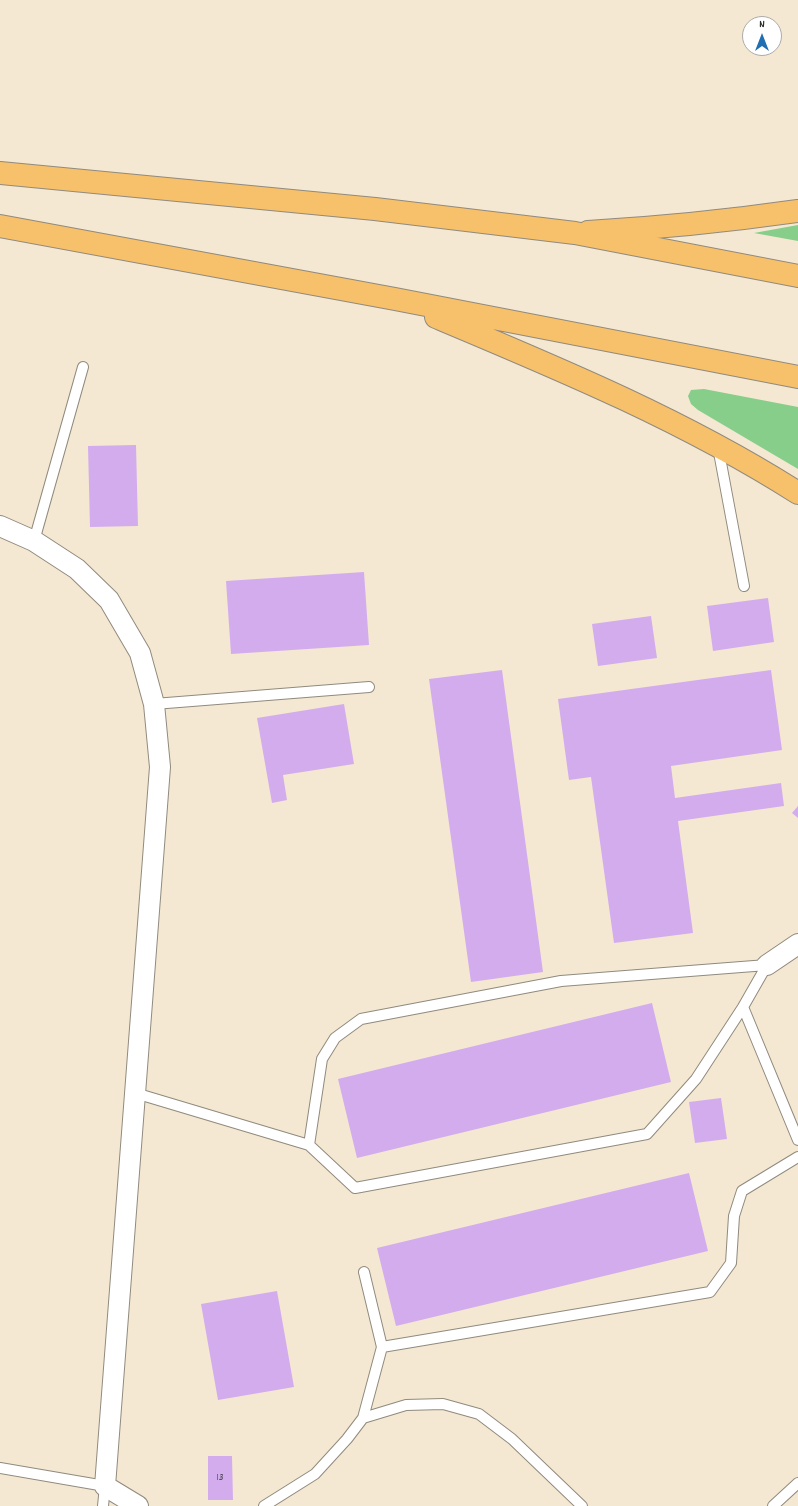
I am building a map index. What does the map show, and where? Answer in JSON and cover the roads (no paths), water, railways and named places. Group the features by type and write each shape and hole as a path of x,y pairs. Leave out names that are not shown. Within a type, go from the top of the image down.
{"main road":[{"path":"0,173 375,209 575,233 798,276"},
{"path":"575,233 733,221 798,211"},
{"path":"0,226 395,299 798,377"},
{"path":"395,299 542,361 718,445 798,493"}],"street":[{"path":"0,526 34,541 77,569 109,600 140,653 154,704 160,766 105,1486 138,1506"},
{"path":"766,965 798,944"}],"lane":[{"path":"34,541 83,367"},
{"path":"718,445 744,586"},
{"path":"154,704 369,688"},
{"path":"135,1093 309,1145 355,1188 648,1134 696,1079 743,1007 766,965"},
{"path":"309,1145 322,1059 336,1038 361,1019 561,982 766,965"},
{"path":"743,1007 798,1140"},
{"path":"382,1347 710,1292 731,1263 734,1216 742,1191 798,1156"},
{"path":"264,1506 315,1474 347,1440 363,1418 382,1347 364,1272"},
{"path":"363,1418 406,1405 442,1404 479,1414 512,1439 582,1506"},
{"path":"0,1468 105,1486 103,1506"},
{"path":"773,1506 798,1483"}]}
